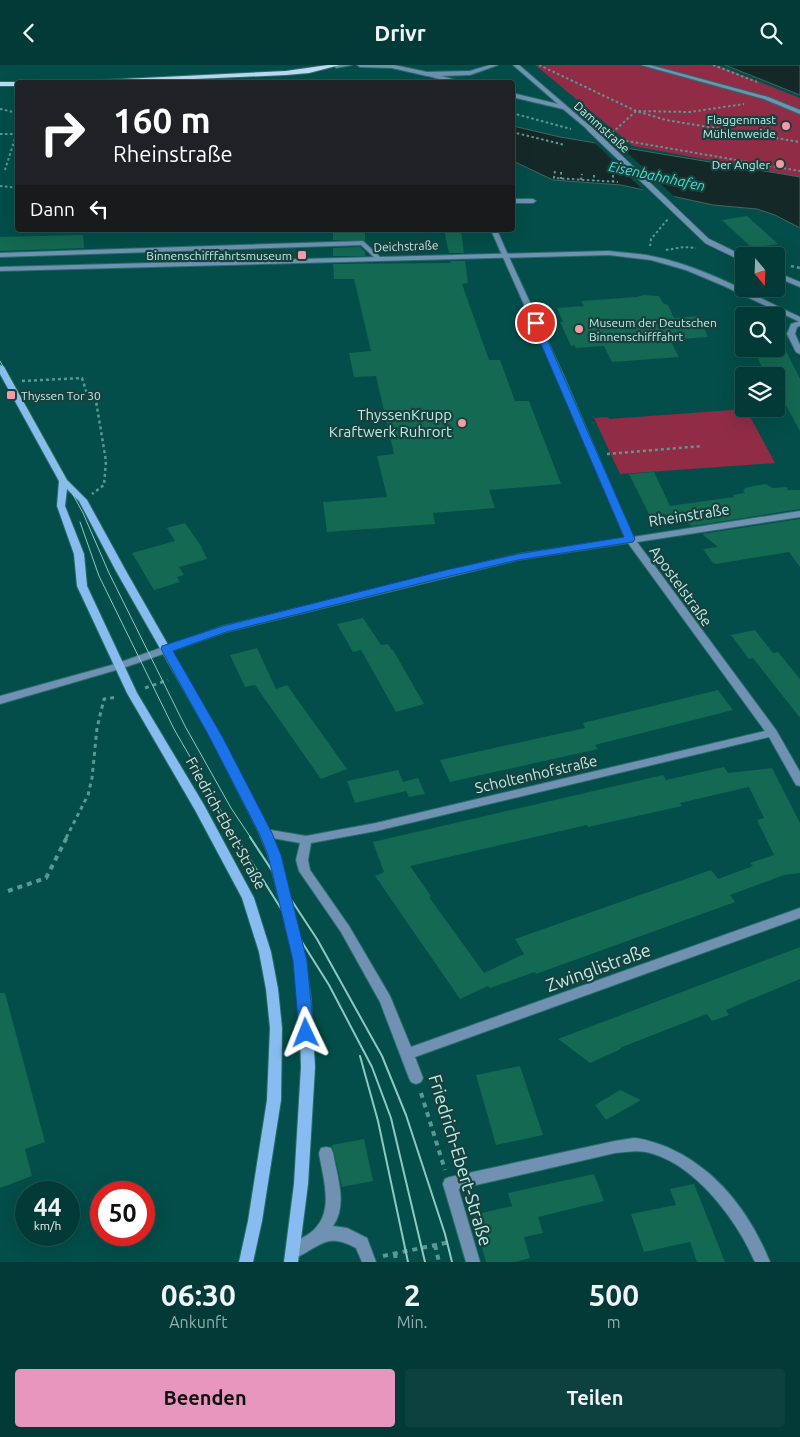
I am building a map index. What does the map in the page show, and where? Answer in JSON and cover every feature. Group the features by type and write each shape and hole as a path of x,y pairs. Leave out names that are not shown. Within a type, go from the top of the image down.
{"main road":[{"path":"260,73 307,65"},
{"path":"107,80 310,71 337,65"},
{"path":"0,84 15,84"},
{"name":"Friedrich-Ebert-Straße","path":"0,367 62,481 83,500 216,738 265,833 274,855 292,922 305,999 308,1067 306,1113 301,1184 292,1257"},
{"name":"Friedrich-Ebert-Straße","path":"62,481 60,506 79,554 82,586 132,693 200,808 248,898 265,952 272,989 276,1027 274,1100 255,1221 246,1262"}],"street":[{"path":"337,65 349,65"},
{"path":"360,65 392,65 450,80"},
{"path":"427,74 470,73 495,65"},
{"name":"Dammstraße","path":"516,65 589,128 708,241 735,254"},
{"path":"644,65 766,98 800,112"},
{"path":"515,96 565,108"},
{"path":"515,201 533,201"},
{"name":"Apostelstraße","path":"495,232 630,539 772,733 800,782"},
{"path":"0,255 363,243 378,258"},
{"name":"Deichstraße","path":"0,269 609,253 652,259 700,275 800,321"},
{"path":"785,278 800,285"},
{"path":"800,321 794,326 791,334 800,352"},
{"name":"Rheinstraße","path":"0,700 119,666 223,629 453,572 518,557 800,515"},
{"name":"Scholtenhofstraße","path":"306,841 376,827 772,733"},
{"name":"Friedrich-Ebert-Straße","path":"265,833 306,841 302,860 306,871 365,962 386,1000 416,1078"},
{"name":"Zwinglistraße","path":"408,1054 800,913"},
{"path":"450,1184 615,1147 635,1145 652,1147 698,1173 730,1204 745,1224 762,1262"},
{"path":"292,1257 317,1237 331,1217 334,1200 326,1153"},
{"name":"Friedrich-Ebert-Straße","path":"450,1184 474,1262"},
{"path":"317,1237 332,1233 347,1235 362,1243 368,1260"}],"path":[{"path":"539,65 636,111 666,120 800,142"},
{"path":"607,137 636,111 671,113 708,111 766,98"},
{"path":"0,109 15,112"},
{"path":"515,114 572,129"},
{"path":"515,132 565,145"},
{"path":"0,134 15,134"},
{"path":"616,139 800,171"},
{"path":"5,170 15,140"},
{"path":"555,171 554,178 618,182"},
{"path":"561,172 561,179"},
{"path":"581,180 582,174"},
{"path":"594,175 594,181"},
{"path":"613,175 613,182"},
{"path":"0,186 15,188"},
{"path":"650,246 651,239 668,218"},
{"path":"9,382 82,378 87,394 96,401 106,461 104,485 83,500"},
{"path":"594,455 702,446"},
{"path":"8,891 46,878 88,795 92,778 97,728 104,699 132,693 181,676"},
{"name":"Friedrich-Ebert-Straße","path":"416,1078 450,1184"},
{"path":"368,1260 466,1239"},
{"path":"435,1245 439,1262"},
{"path":"395,1253 396,1262"}],"shaded area":[{"path":"535,65 717,65 800,98 800,177 633,146"},
{"path":"735,410 735,417 750,417 775,463 620,474 594,418 608,417 609,419"}],"water":[{"path":"725,65 800,65 800,95"},
{"name":"Eisenbahnhafen","path":"515,126 560,137 800,177 800,228 775,215 757,209 713,205 621,185 553,180 515,162"}],"pier":[{"path":"592,140 619,145 678,200 646,193"}],"building":[{"path":"747,216 778,244 751,247 722,220"},
{"path":"333,232 365,232 365,241 333,240"},
{"path":"444,232 461,232 464,253 449,253"},
{"path":"83,235 84,248 0,251 0,237"},
{"path":"360,247 365,252 365,256 333,256 333,248"},
{"name":"ThyssenKrupp Kraftwerk Ruhrort","path":"450,261 465,261 468,283 462,284 489,360 500,360 515,401 529,401 561,484 489,490 495,508 433,513 435,524 327,532 323,502 387,497 377,456 394,454 376,376 354,377 349,353 371,351 354,279 334,279 333,264 451,263"},
{"path":"643,295 659,296 663,303 668,305 674,318 698,316 708,337 670,340 679,357 612,362 604,346 576,348 574,345 571,346 560,322 563,322 557,308 584,306 581,301"},
{"path":"785,349 800,379 800,431 785,404 785,367 762,367 757,357 785,357"},
{"path":"654,472 670,506 734,497 733,495 745,493 744,488 766,484 772,488 787,487 788,490 800,490 800,509 692,526 685,521 670,523 665,514 650,516 629,474"},
{"path":"800,519 800,567 789,552 716,564 713,563 703,549 718,547 702,534"},
{"path":"185,523 201,546 207,559 179,567 184,575 177,577 180,582 154,590 132,553 175,541 167,528"},
{"path":"363,618 381,645 388,644 393,650 424,704 396,712 361,650 353,652 337,624"},
{"path":"755,630 773,653 778,652 800,679 800,718 753,658 749,659 731,635"},
{"path":"257,648 276,689 287,685 347,769 321,779 255,685 245,687 230,655"},
{"path":"718,690 733,710 595,745 598,749 450,782 440,760 585,728 583,723"},
{"path":"724,767 728,773 772,768 800,823 800,873 784,875 730,895 735,902 536,974 535,972 490,988 488,986 460,999 375,876 384,872 373,842 663,775 666,780","holes":["749,787 764,818 757,820 774,855 750,863 753,866 718,879 711,870 515,939 524,954 484,973 429,897 431,896 410,866 587,825 588,827 682,806 680,803"]},
{"path":"398,770 403,782 418,778 425,794 409,797 406,791 355,803 347,781"},
{"path":"800,947 800,979 726,1010 729,1015 712,1021 707,1014 622,1047 590,1063 558,1039"},
{"path":"0,993 5,993 45,1142 25,1149 32,1176 0,1188"},
{"path":"520,1066 543,1135 496,1145 476,1075"},
{"path":"620,1090 641,1100 606,1120 595,1105"},
{"path":"364,1139 373,1181 342,1187 332,1145"},
{"path":"594,1174 604,1201 538,1217 543,1233 524,1237 530,1258 515,1262 486,1262 473,1215 512,1206 508,1193"},
{"path":"694,1184 725,1262 697,1262 690,1242 644,1252 631,1214 676,1205 670,1189"}],"tram line":[{"path":"0,361 83,513 109,573 185,726 231,808 251,838"},
{"path":"80,522 99,576 174,729 237,838"},
{"path":"236,837 329,985 372,1067 391,1118 425,1262"},
{"path":"250,837 317,939 382,1056 406,1115 445,1234 452,1262"},
{"path":"360,1056 378,1121 408,1262"}],"place":[{"name":"Flaggenmast Mühlenweide","path":"786,126"},
{"name":"Der Angler","path":"780,164"},
{"name":"Binnenschifffahrtsmuseum","path":"302,255"},
{"name":"Museum der Deutschen Binnenschifffahrt","path":"579,329"},
{"name":"Thyssen Tor 30","path":"11,395"},
{"name":"ThyssenKrupp Kraftwerk Ruhrort","path":"462,423"}],"route":[{"path":"306,1033 305,999 300,961 292,922 274,855 265,833 216,738 166,649 223,629 446,574 518,557 630,539 536,323"}]}
